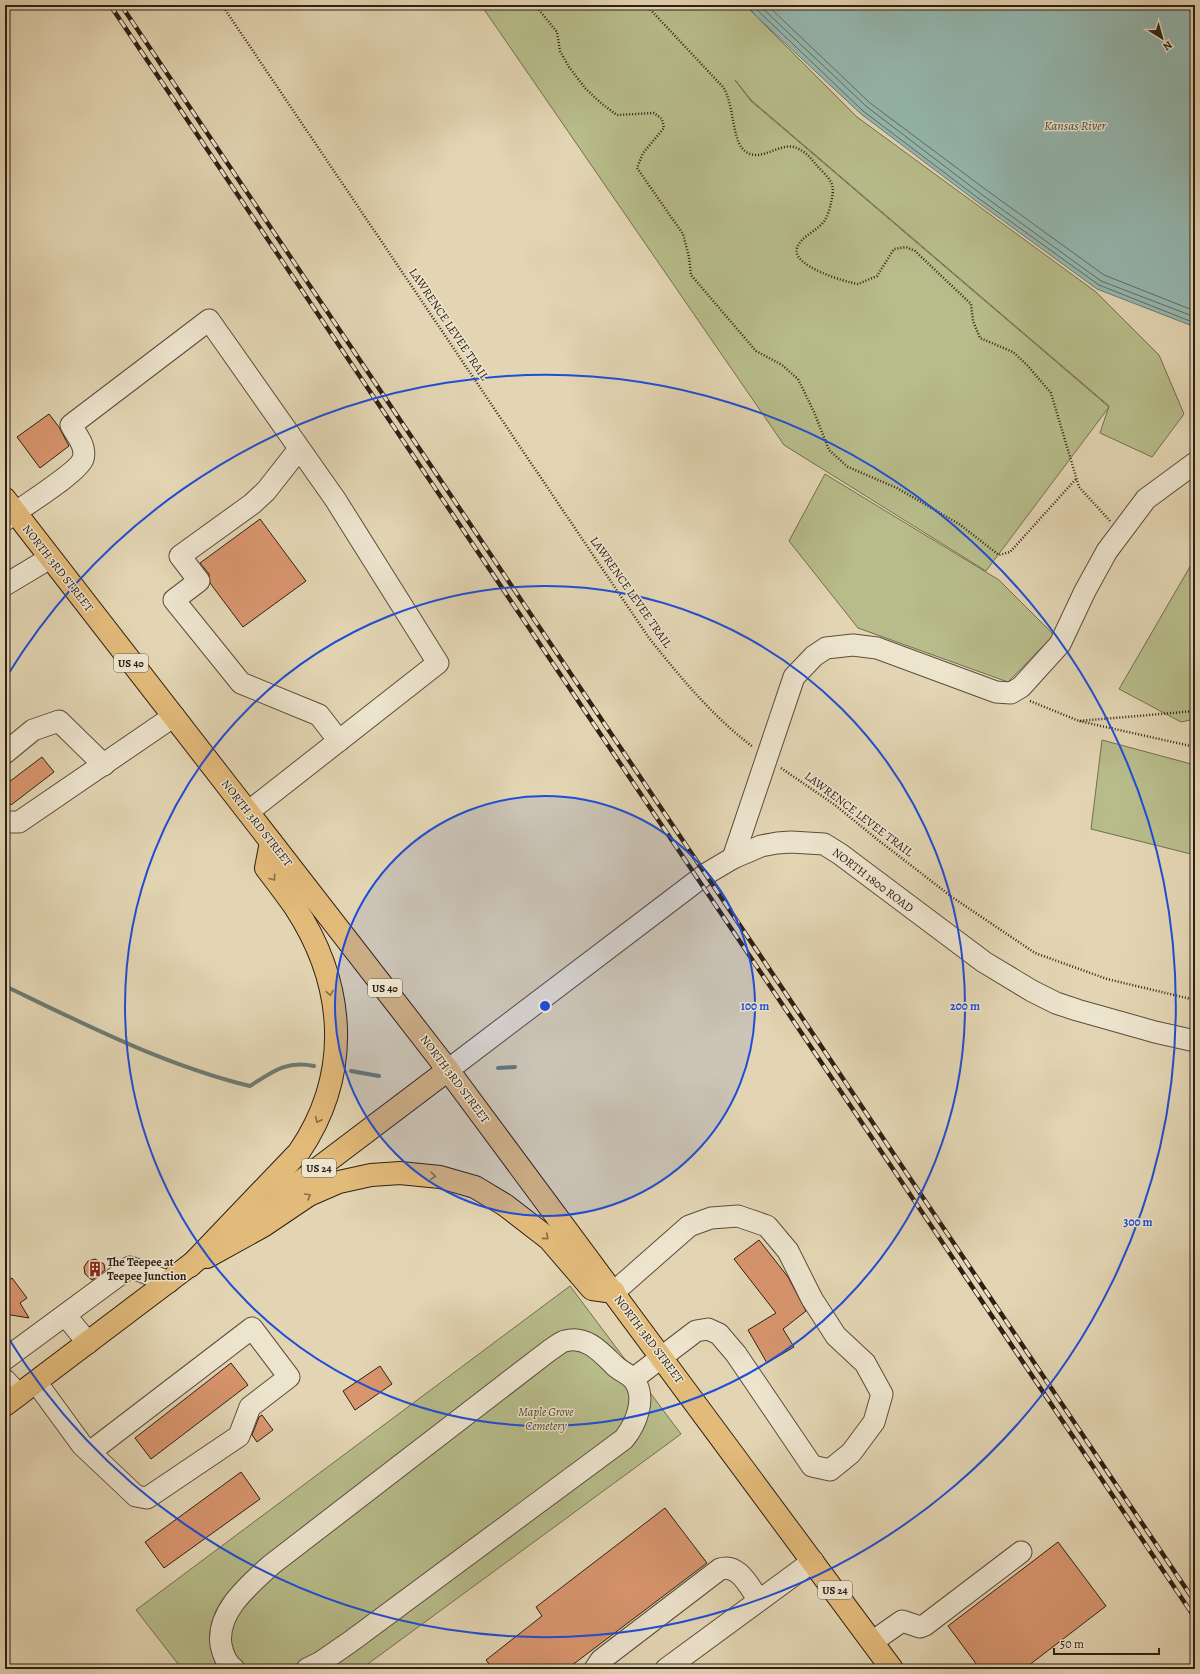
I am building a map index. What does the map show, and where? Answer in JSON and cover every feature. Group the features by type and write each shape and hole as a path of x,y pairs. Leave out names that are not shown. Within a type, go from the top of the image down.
{"main road":[{"name":"NORTH 3RD STREET","path":"8,510 50,558 448,1070 662,1356 892,1669"},
{"path":"190,1266 299,1152 313,1131 323,1110 334,1070 337,1047 336,1020 328,978 316,946 295,908 266,868 271,842"},
{"name":"US 24","path":"10,1393 36,1382 448,1070"},
{"path":"190,1266 263,1226 315,1192 339,1182 371,1174 400,1173 440,1176 475,1187 505,1205 549,1239 592,1289 614,1292"}],"street":[{"path":"8,510 70,474 83,459 84,447 70,425 209,320 335,500 438,664 248,812"},
{"path":"299,449 266,491 252,504 180,556 199,581 174,600 241,683 319,715 339,741"},
{"path":"733,858 768,758 782,710 794,677 814,656 826,648 853,645 877,648 996,692 1011,693 1022,687 1060,644 1085,591 1107,551 1146,499 1195,463"},
{"path":"5,585 50,558"},
{"path":"5,822 19,822 174,716"},
{"path":"5,753 33,730 59,721 104,765"},
{"name":"NORTH 1800 ROAD","path":"448,1070 699,879 733,858 761,846 791,842 824,844 840,854 984,962 1032,991 1056,1003 1155,1032 1195,1041"},
{"path":"614,1292 688,1226 712,1218 738,1216 767,1226 788,1251 812,1299 836,1336 866,1363 882,1394 874,1422 851,1453 830,1470 812,1466 736,1354 719,1334 708,1329 696,1331 633,1379"},
{"path":"7,1355 70,1320 130,1267 169,1282"},
{"path":"70,1320 88,1343"},
{"path":"36,1382 82,1445 136,1496 148,1498 239,1436 250,1407 290,1377 252,1328 90,1452"},
{"path":"234,1669 230,1666 222,1654 220,1639 224,1620 247,1587 271,1565 550,1350 565,1341 581,1340 596,1347 616,1368 633,1379 639,1396 639,1409 634,1426 624,1439 350,1642 321,1662 307,1669"},
{"path":"872,1642 902,1621 920,1627 925,1625 1021,1552"},
{"path":"666,1669 813,1560"},
{"path":"596,1669 600,1660 720,1569 728,1567 736,1570 759,1600"}],"path":[{"name":"LAWRENCE LEVEE TRAIL","path":"222,5 650,638 690,689 710,710 730,730 835,805 952,897 1035,953 1107,979 1195,1000"},
{"path":"535,5 543,8 562,5"},
{"path":"535,5 558,32 560,51 569,67 585,88 602,104 617,115 654,113 662,119 664,128 643,152 637,168 683,234 689,257 691,275 756,350 782,365 798,379 814,412 829,450 848,467 897,488 959,524 999,555 1010,552 1076,479"},
{"path":"646,5 724,87 729,95 738,140 742,148 750,153 758,155 793,147 803,151 832,184 833,194 825,221 799,244 796,253 798,258 814,269 858,284 877,276 894,249 906,247 915,251 971,304 973,321 980,338 1013,352 1028,365 1051,394 1078,487 1121,533"},
{"path":"1011,693 1079,721 1195,747"},
{"path":"1079,721 1195,711"}],"green space":[{"path":"481,5 745,5 857,117 1096,292 1159,355 1184,414 1152,457 1100,433 1108,408 986,571 784,445","holes":["735,80 751,100 1109,407 751,101"]},
{"path":"825,474 999,580 1054,635 1008,682 858,628 789,541"},
{"path":"1195,558 1195,719 1181,722 1119,689"},
{"path":"1102,740 1195,765 1195,855 1091,829"},
{"name":"Maple Grove Cemetery","path":"570,1286 681,1434 361,1669 182,1669 136,1610"}],"water":[{"name":"Kansas River","path":"747,5 1195,5 1195,327 1097,289 976,201 861,114 756,16"}],"building":[{"path":"49,414 59,427 69,446 40,468 17,437"},
{"path":"260,519 306,581 243,627 210,583 209,574 200,563"},
{"path":"42,757 54,772 11,805 5,798 5,785"},
{"path":"759,1240 788,1277 806,1311 783,1329 794,1347 767,1363 748,1330 776,1313 734,1259"},
{"name":"The Teepee at Teepee Junction","path":"95,1259 104,1264 105,1270 92,1280 85,1274 84,1267 88,1261"},
{"path":"12,1278 27,1298 20,1303 29,1318 5,1314 5,1283"},
{"path":"231,1363 248,1385 151,1459 135,1438"},
{"path":"380,1366 392,1384 355,1410 343,1391"},
{"path":"262,1415 273,1430 257,1442 252,1435 259,1417"},
{"path":"241,1472 260,1499 164,1568 145,1542"},
{"path":"665,1508 707,1563 567,1669 493,1669 486,1660 542,1616 536,1607"},
{"path":"1058,1542 1106,1606 1024,1669 980,1669 948,1626"}],"waterway":[{"path":"5,986 95,1029 156,1055 187,1067 250,1086 280,1068 295,1065 314,1066"},
{"path":"498,1068 515,1067"},
{"path":"351,1071 379,1076"}],"railway":[{"path":"110,5 1195,1618"},
{"path":"121,5 1195,1602"}],"place":[{"name":"The Teepee at Teepee Junction","path":"95,1269"}]}
